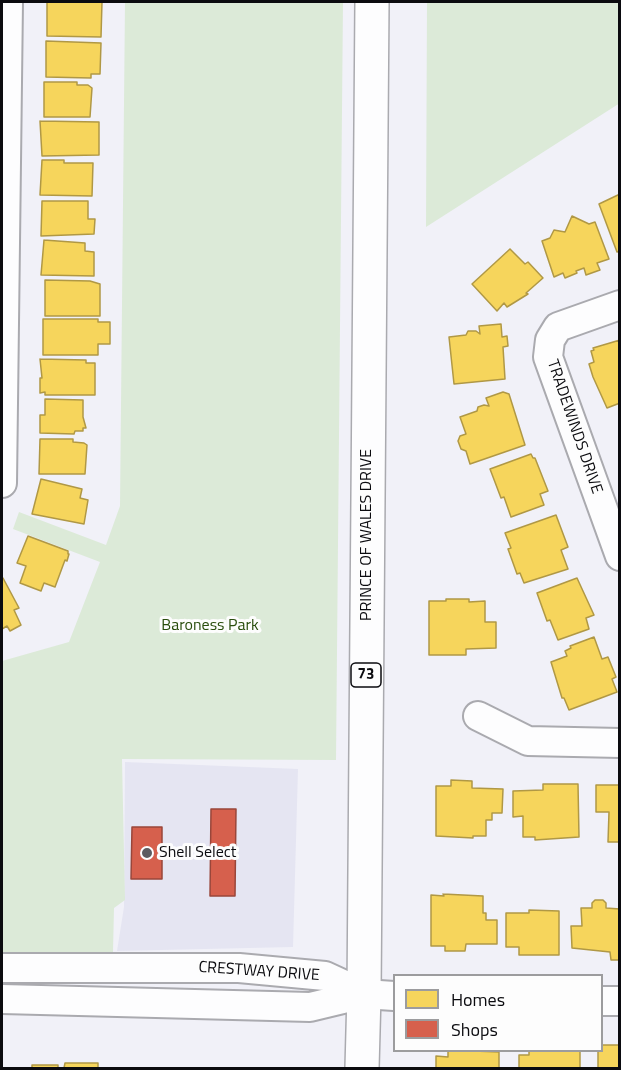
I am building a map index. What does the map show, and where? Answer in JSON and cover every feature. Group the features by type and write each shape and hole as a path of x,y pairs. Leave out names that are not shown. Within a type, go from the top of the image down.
{"main road":[{"name":"PRINCE OF WALES DRIVE","path":"362,1068 379,995 372,2"}],"street":[{"path":"2,483 4,110 8,2"},
{"name":"TRADEWINDS DRIVE","path":"620,304 558,327 550,340 548,357 620,556"},
{"path":"478,716 528,741 620,743"},
{"name":"CRESTWAY DRIVE","path":"2,968 239,968 325,976 379,995"},
{"path":"139,1003 141,968"},
{"name":"CRESTWAY DRIVE","path":"2,999 310,1007 379,995"},
{"path":"603,1001 620,1001"}],"shaded area":[{"path":"125,762 298,769 293,947 117,951 124,907"}],"green space":[{"name":"Baroness Park","path":"125,2 343,2 336,760 122,759 125,900 114,908 113,952 2,952 2,661 69,642 100,562 13,529 19,512 106,545 120,506"},
{"path":"427,2 619,2 620,103 426,227"}],"building: Homes":[{"path":"47,2 102,2 101,37 47,36"},
{"path":"46,41 101,43 100,74 91,74 91,78 46,77"},
{"path":"44,82 77,82 77,85 88,85 92,88 90,117 44,117"},
{"path":"40,121 99,122 99,155 42,156"},
{"path":"42,160 93,163 92,196 40,195"},
{"path":"620,194 620,251 617,252 599,204"},
{"path":"42,201 88,201 88,219 95,219 94,234 41,236"},
{"path":"572,216 589,224 595,222 609,259 597,263 600,270 586,275 584,268 565,278 563,273 554,277 542,241 550,238 554,230 565,232"},
{"path":"44,240 85,243 85,251 94,252 94,276 41,275"},
{"path":"510,249 525,264 528,262 543,278 526,293 528,294 507,307 504,303 497,311 472,284"},
{"path":"45,280 90,281 100,284 100,316 45,316"},
{"path":"43,319 98,319 98,322 110,322 110,344 98,344 98,355 43,355"},
{"path":"501,324 502,337 507,336 508,346 503,347 505,379 454,384 449,337 466,335 468,331 476,331 480,334 479,326"},
{"path":"620,340 620,403 607,408 589,364 594,362 591,351 594,350 593,348"},
{"path":"40,359 86,360 86,363 95,363 95,395 45,395 45,392 40,393 40,378 42,378"},
{"path":"503,392 509,394 525,445 470,464 466,451 461,449 458,441 460,436 466,434 460,417 477,411 478,407 489,406 486,398"},
{"path":"45,399 83,400 83,417 86,428 83,428 83,431 75,431 74,434 40,433 40,415 45,415"},
{"path":"40,439 73,439 73,442 87,445 85,474 39,474"},
{"path":"531,454 535,458 548,491 540,494 544,505 511,517 490,469"},
{"path":"41,479 82,489 80,498 88,500 84,524 32,514"},
{"path":"556,515 568,547 561,550 568,569 524,583 520,573 517,574 505,533"},
{"path":"28,536 68,551 67,561 65,560 55,587 44,583 41,591 20,583 26,566 17,563"},
{"path":"3,578 19,608 14,610 21,625 10,631 7,626 2,629"},
{"path":"577,578 594,615 586,618 589,629 558,640 550,620 547,621 537,593"},
{"path":"446,599 469,599 469,602 485,601 485,622 496,622 496,648 466,649 466,655 429,655 429,601 446,601"},
{"path":"594,637 602,659 608,657 616,677 612,679 617,692 569,710 562,698 551,662 567,656 565,651 571,648 570,646"},
{"path":"451,780 472,781 472,788 503,789 502,813 492,813 492,820 486,820 486,836 473,836 473,838 436,836 436,786 451,786"},
{"path":"543,784 578,784 579,837 535,840 535,837 523,837 523,816 513,817 513,791 543,790"},
{"path":"596,785 620,785 620,842 608,842 609,812 596,812"},
{"path":"443,894 483,896 483,913 486,913 486,920 497,920 497,944 466,944 465,951 445,951 445,946 431,946 431,895 444,896"},
{"path":"595,900 603,900 606,908 620,909 620,960 611,960 610,952 572,948 571,926 582,926 581,908 592,908"},
{"path":"529,910 559,911 559,955 519,955 519,947 506,947 506,913 529,913"},
{"path":"603,1045 620,1045 620,1068 598,1068 598,1052 603,1052"},
{"path":"448,1052 499,1052 499,1068 436,1068 436,1056 448,1057"},
{"path":"529,1052 580,1052 580,1068 519,1068 519,1055 529,1055"},
{"path":"65,1063 98,1063 98,1068 64,1068"},
{"path":"32,1065 58,1065 58,1068 32,1068"}],"building: Shops":[{"path":"211,809 236,809 235,896 210,896"},
{"name":"Shell Select","path":"132,827 162,827 162,879 131,879"}],"place":[{"name":"Shell Select","path":"147,853"}]}
